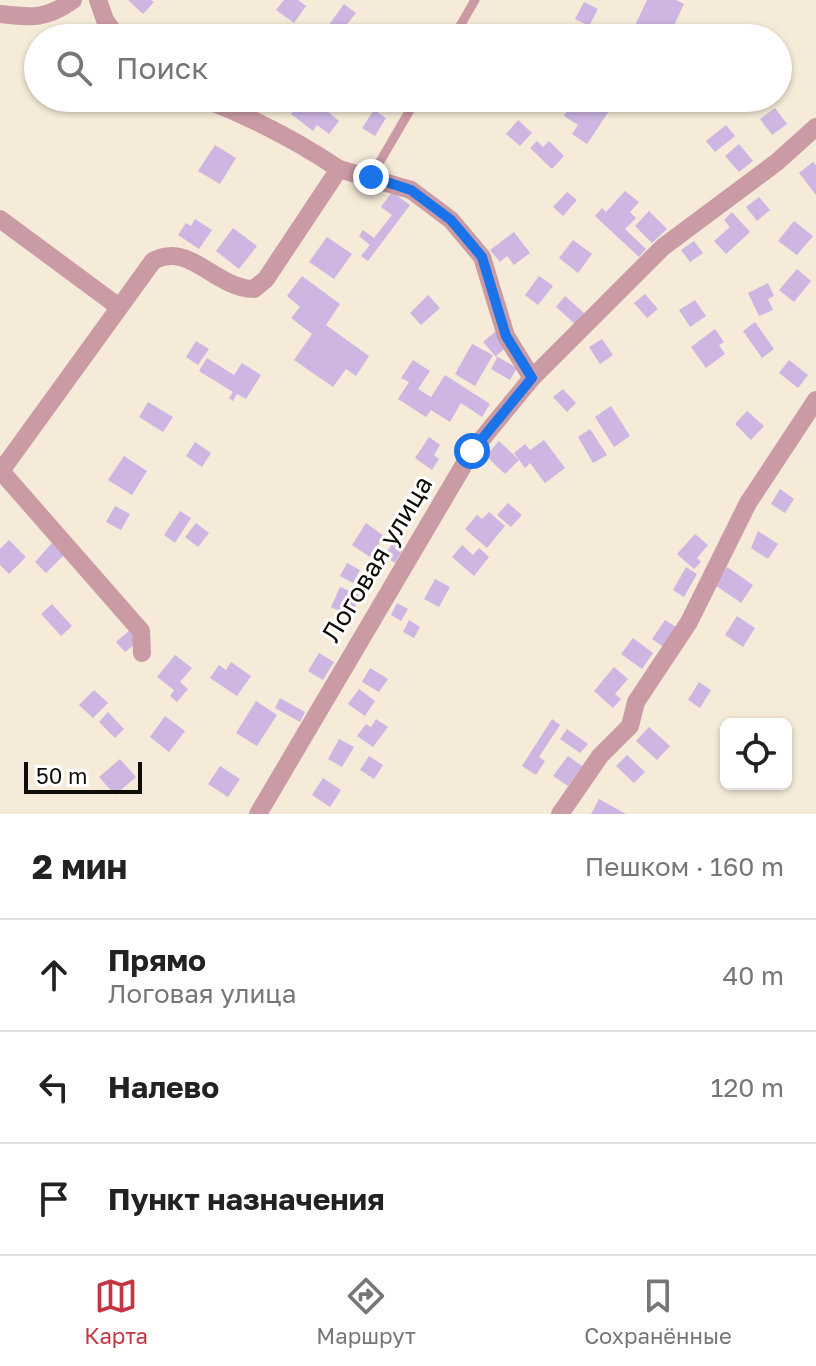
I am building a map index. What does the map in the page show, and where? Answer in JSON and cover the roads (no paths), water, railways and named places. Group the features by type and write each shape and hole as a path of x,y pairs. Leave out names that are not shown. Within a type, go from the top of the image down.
{"street":[{"path":"3,10 35,18 60,9 73,0"},
{"path":"98,0 108,24"},
{"path":"237,112 303,145 339,169 411,190 451,220 482,257 506,336 532,378"},
{"name":"Логовая улица","path":"258,814 472,451 532,378 663,247 777,162 816,127"},
{"path":"142,653 141,631 0,470 153,261 167,253 180,255 237,289 254,289 266,279 339,169"},
{"path":"0,219 119,307"},
{"path":"560,814 600,756 630,726 636,702 689,622 748,503 816,400"}],"lane":[{"path":"461,24 475,0"},
{"path":"371,177 409,112"}]}
